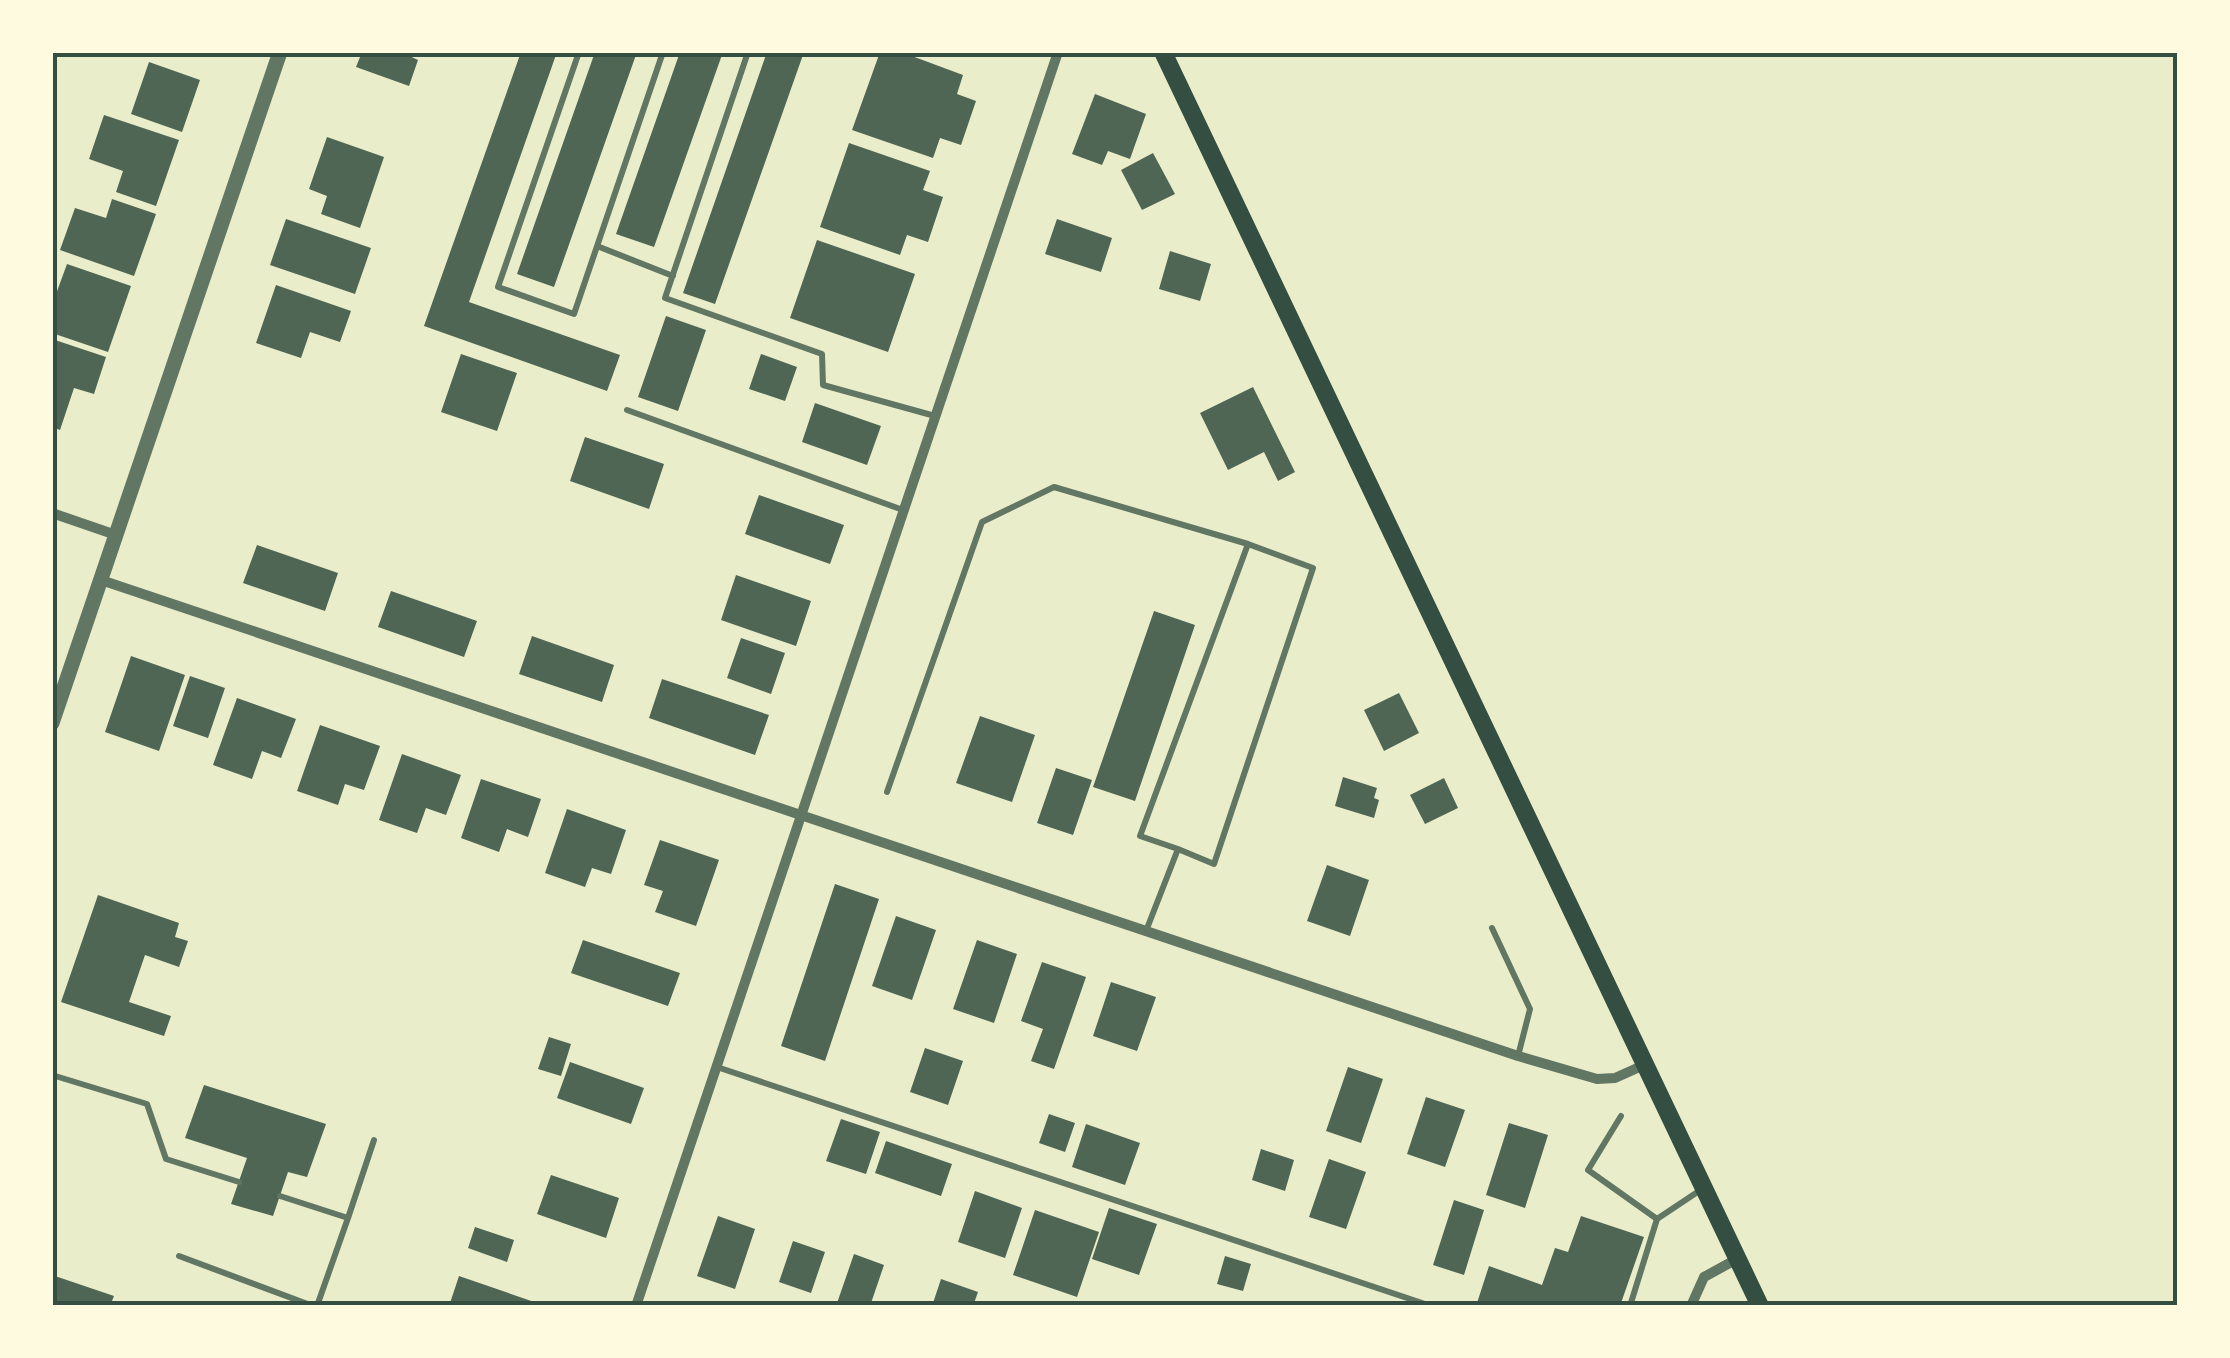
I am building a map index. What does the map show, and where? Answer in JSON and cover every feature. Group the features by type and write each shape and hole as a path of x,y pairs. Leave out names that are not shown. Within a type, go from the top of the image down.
{"main road":[{"path":"1164,52 1760,1306"}],"street":[{"path":"52,722 280,52"},
{"path":"636,1306 1058,52"},
{"path":"52,513 116,535"},
{"path":"101,580 1518,1056 1597,1079 1615,1078 1644,1065"},
{"path":"1691,1306 1704,1277 1738,1259"}],"lane":[{"path":"579,52 498,287 574,314 663,52"},
{"path":"748,52 666,298 822,354 823,385 936,417"},
{"path":"597,246 673,276"},
{"path":"627,410 904,511"},
{"path":"887,792 982,522 1054,487 1248,544 1313,568 1214,864 1140,836 1248,544"},
{"path":"1146,932 1178,848"},
{"path":"1492,928 1530,1009 1518,1056"},
{"path":"717,1068 1431,1306"},
{"path":"52,1075 147,1104 166,1158 239,1182"},
{"path":"1621,1116 1588,1170 1657,1219"},
{"path":"179,1256 315,1306 374,1140"},
{"path":"1630,1306 1657,1219 1703,1188"},
{"path":"280,1196 348,1218"}],"building":[{"path":"362,52 401,52 418,60 409,86 356,67"},
{"path":"521,52 557,52 469,302 620,355 607,391 424,326"},
{"path":"595,52 637,52 554,287 517,274"},
{"path":"680,52 723,52 654,247 616,234"},
{"path":"767,52 804,52 715,304 683,293"},
{"path":"880,52 901,52 963,75 957,94 976,101 961,145 940,138 933,158 852,130"},
{"path":"149,62 200,80 182,132 131,114"},
{"path":"1095,94 1146,114 1130,159 1108,151 1102,165 1072,154"},
{"path":"104,115 179,140 156,206 116,192 123,171 89,159"},
{"path":"327,137 384,157 360,228 321,214 327,196 309,189"},
{"path":"849,143 930,171 923,190 943,197 928,242 907,235 900,255 820,227"},
{"path":"1153,153 1175,194 1142,210 1121,170"},
{"path":"112,199 156,214 134,276 60,250 75,208 106,218"},
{"path":"286,219 371,248 355,294 270,265"},
{"path":"1057,219 1112,238 1101,272 1045,254"},
{"path":"817,240 915,274 888,352 790,318"},
{"path":"1170,251 1211,264 1200,301 1159,289"},
{"path":"67,264 131,286 108,352 52,333 52,305"},
{"path":"276,285 351,311 340,342 310,332 301,358 256,343"},
{"path":"666,316 706,330 678,411 638,397"},
{"path":"52,339 106,357 94,394 74,388 60,430 52,427"},
{"path":"461,354 517,373 497,431 441,412"},
{"path":"761,354 797,367 785,401 749,389"},
{"path":"1253,387 1295,472 1278,481 1264,452 1228,470 1200,413"},
{"path":"815,403 881,426 867,465 802,442"},
{"path":"585,437 664,464 649,509 570,481"},
{"path":"759,495 844,525 830,564 745,534"},
{"path":"257,545 338,573 325,611 243,583"},
{"path":"736,575 811,601 796,646 721,620"},
{"path":"391,591 477,621 464,657 378,627"},
{"path":"1154,611 1195,625 1135,801 1093,787"},
{"path":"532,636 614,665 602,702 519,674"},
{"path":"741,638 785,653 771,694 727,678"},
{"path":"131,656 185,675 159,751 105,732"},
{"path":"190,676 225,688 208,738 173,726"},
{"path":"662,679 769,715 755,755 649,718"},
{"path":"1399,693 1419,733 1384,751 1364,710"},
{"path":"237,698 296,719 281,758 262,751 252,779 213,765"},
{"path":"980,716 1035,735 1012,802 956,783"},
{"path":"320,725 380,746 364,790 345,784 338,805 297,791"},
{"path":"402,754 461,775 446,815 426,808 417,833 379,820"},
{"path":"1056,768 1092,780 1073,835 1037,823"},
{"path":"1343,777 1377,788 1374,798 1379,800 1374,818 1335,806"},
{"path":"1444,778 1458,808 1425,824 1410,795"},
{"path":"481,779 541,799 528,837 507,829 499,852 461,838"},
{"path":"567,809 626,830 611,874 592,868 585,887 545,873"},
{"path":"660,840 719,860 696,926 655,912 663,891 644,885"},
{"path":"1327,865 1369,880 1350,936 1307,921"},
{"path":"835,884 879,899 825,1061 781,1046"},
{"path":"98,895 179,923 175,937 188,941 179,967 145,955 129,1002 171,1016 164,1036 61,1002"},
{"path":"896,916 936,930 912,1000 872,986"},
{"path":"583,940 680,973 668,1006 571,973"},
{"path":"977,940 1017,954 994,1023 953,1009"},
{"path":"1042,962 1086,977 1054,1069 1031,1061 1043,1029 1021,1021"},
{"path":"1111,982 1156,997 1137,1051 1093,1036"},
{"path":"549,1037 571,1044 561,1076 538,1069"},
{"path":"925,1048 963,1061 948,1105 910,1092"},
{"path":"570,1062 644,1088 631,1124 557,1098"},
{"path":"1348,1067 1383,1079 1361,1143 1326,1131"},
{"path":"204,1085 326,1124 307,1177 288,1172 273,1216 231,1204 247,1158 185,1138"},
{"path":"1426,1097 1465,1110 1445,1167 1407,1154"},
{"path":"1049,1114 1075,1123 1065,1152 1039,1143"},
{"path":"841,1119 880,1132 866,1174 826,1161"},
{"path":"1509,1123 1548,1135 1525,1208 1486,1195"},
{"path":"1086,1124 1140,1143 1125,1185 1072,1167"},
{"path":"886,1141 952,1164 941,1196 875,1173"},
{"path":"1261,1149 1294,1160 1285,1191 1252,1180"},
{"path":"1329,1159 1366,1172 1346,1229 1309,1217"},
{"path":"551,1175 619,1198 606,1238 537,1214"},
{"path":"975,1191 1022,1208 1005,1258 958,1242"},
{"path":"1454,1200 1484,1210 1464,1275 1433,1265"},
{"path":"1109,1208 1157,1224 1139,1275 1092,1259"},
{"path":"1035,1210 1099,1232 1077,1297 1013,1275"},
{"path":"718,1216 755,1229 735,1289 697,1276"},
{"path":"1581,1216 1644,1237 1620,1306 1477,1303 1489,1266 1542,1285 1555,1248 1568,1252"},
{"path":"475,1227 514,1240 507,1262 468,1248"},
{"path":"793,1241 825,1252 811,1293 779,1282"},
{"path":"854,1254 884,1265 870,1306 836,1306"},
{"path":"1225,1256 1251,1264 1243,1291 1217,1284"},
{"path":"52,1275 114,1296 110,1306 52,1306"},
{"path":"459,1276 543,1305 543,1306 449,1306"},
{"path":"941,1279 978,1292 973,1306 932,1306"}]}
